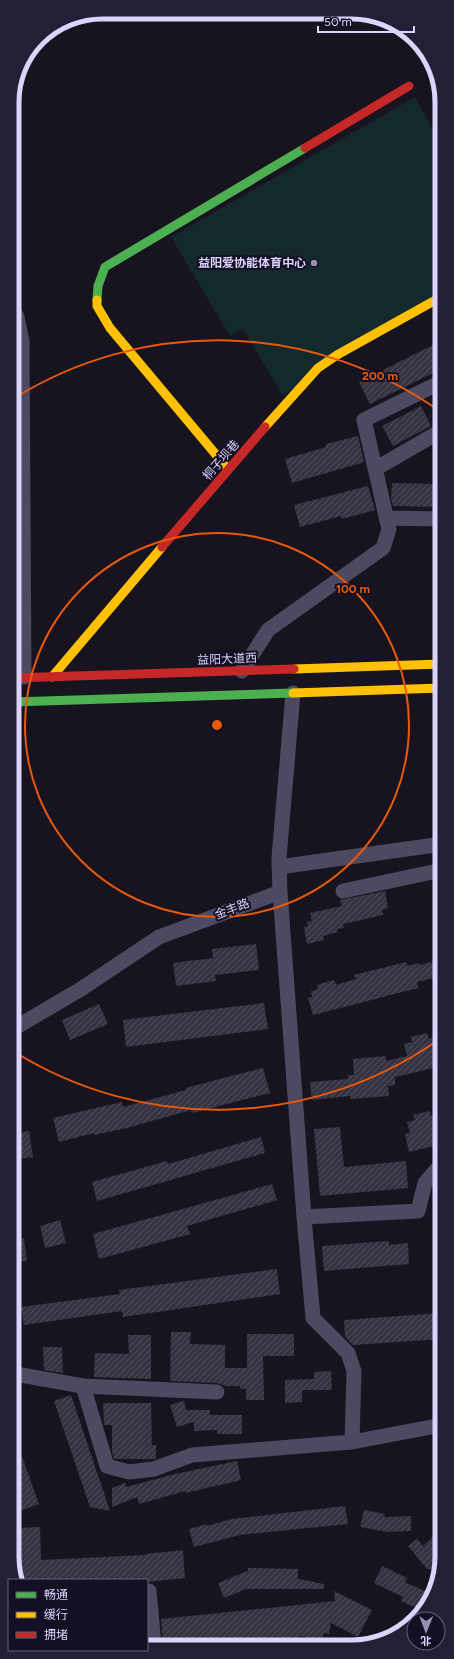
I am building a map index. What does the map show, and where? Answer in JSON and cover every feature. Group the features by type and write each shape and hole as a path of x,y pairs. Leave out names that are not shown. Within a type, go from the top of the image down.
{"street":[{"path":"228,469 110,328 97,306 98,286 105,267 410,86"},
{"name":"桐子坝巷","path":"52,677 228,469 318,368 337,355 435,300"},
{"path":"19,326 22,340 19,594"},
{"path":"242,671 268,630 383,548 389,529 364,420 435,385"},
{"path":"375,469 435,434"},
{"path":"386,518 435,519"},
{"name":"益阳大道西","path":"19,678 435,664"},
{"path":"19,702 435,688"},
{"path":"293,693 279,867 304,1218 312,1318 348,1353 354,1371 352,1442"},
{"path":"279,867 435,845"},
{"path":"343,891 435,871"},
{"name":"金丰路","path":"19,1025 81,989 159,937 280,892"},
{"path":"304,1218 418,1211 425,1183 435,1171"},
{"path":"19,1374 83,1386 217,1392"},
{"path":"83,1386 107,1466 129,1472 154,1469 192,1455 352,1442 435,1426"},
{"path":"149,1591 153,1640"}],"green space":[{"name":"益阳爱协能体育中心","path":"415,97 435,133 435,294 283,396 243,329 230,336 171,237"}],"building":[{"path":"435,344 435,372 370,404 359,382"},
{"path":"421,406 431,426 393,446 382,426"},
{"path":"358,436 364,462 292,483 285,459 326,447 326,444"},
{"path":"392,483 435,484 435,507 393,506 391,499"},
{"path":"368,486 375,510 342,519 341,516 300,527 294,505"},
{"path":"385,891 388,908 382,910 383,915 343,924 344,928 337,929 338,932 323,936 324,940 307,944 304,927 308,926 307,922 312,921 310,913 342,906 340,900"},
{"path":"256,944 259,970 215,975 216,981 176,986 173,963 213,958 212,949"},
{"path":"435,961 435,978 417,982 418,988 313,1015 308,998 312,997 311,991 318,989 317,985 334,980 336,985 356,979 354,975 406,962 407,966 419,963 420,965"},
{"path":"264,1003 268,1029 126,1047 123,1020"},
{"path":"99,1004 108,1024 70,1040 62,1020"},
{"path":"427,1033 429,1039 435,1038 435,1068 395,1077 395,1085 388,1086 389,1096 350,1099 350,1096 312,1100 310,1082 348,1079 348,1075 354,1075 353,1059 386,1056 386,1061 407,1056 404,1044 412,1042 411,1037"},
{"path":"263,1068 270,1093 192,1113 191,1110 127,1128 94,1135 94,1133 59,1142 53,1118 122,1102 123,1107 186,1090 185,1088"},
{"path":"430,1111 431,1116 435,1115 435,1146 409,1152 405,1134 410,1133 407,1122 415,1120 413,1115"},
{"path":"340,1127 344,1167 406,1161 408,1188 320,1196 314,1129"},
{"path":"29,1131 33,1157 19,1159 19,1133"},
{"path":"261,1137 265,1153 97,1201 92,1182 167,1161 168,1164"},
{"path":"272,1184 277,1200 187,1226 190,1234 99,1259 93,1234"},
{"path":"60,1220 66,1243 45,1248 40,1226"},
{"path":"19,1238 24,1238 27,1261 19,1262"},
{"path":"389,1241 389,1245 408,1243 409,1264 324,1271 322,1246"},
{"path":"277,1269 280,1294 123,1317 122,1311 24,1325 21,1307 120,1294 119,1290"},
{"path":"435,1314 435,1339 353,1345 345,1337 344,1320"},
{"path":"171,1332 191,1332 190,1344 225,1345 225,1368 247,1368 247,1334 294,1334 294,1356 263,1356 264,1400 246,1400 246,1389 240,1389 240,1386 227,1386 217,1383 170,1381"},
{"path":"128,1335 151,1335 151,1379 94,1377 95,1353 129,1354"},
{"path":"43,1347 62,1347 63,1373 44,1370"},
{"path":"331,1371 332,1390 302,1390 302,1402 285,1403 285,1380 314,1379 314,1372"},
{"path":"71,1395 110,1511 90,1507 54,1401"},
{"path":"184,1401 186,1410 210,1410 210,1415 242,1415 242,1434 217,1434 217,1430 194,1431 194,1422 177,1427 170,1405"},
{"path":"103,1403 151,1403 152,1445 156,1445 156,1459 114,1459 112,1451 112,1425 104,1425"},
{"path":"19,1448 39,1504 19,1511"},
{"path":"237,1461 241,1480 185,1493 185,1491 139,1504 137,1497 112,1507 112,1488 125,1483 126,1487 175,1474"},
{"path":"345,1506 348,1524 240,1535 194,1547 189,1529 232,1519"},
{"path":"364,1510 385,1514 384,1517 411,1516 411,1531 387,1532 360,1527"},
{"path":"40,1527 41,1560 145,1555 183,1550 185,1578 148,1582 148,1579 22,1579 19,1557 19,1528"},
{"path":"435,1535 435,1562 434,1566 431,1569 427,1569 408,1546 417,1539 423,1546"},
{"path":"382,1566 407,1578 405,1582 427,1592 417,1608 401,1601 403,1597 374,1583"},
{"path":"248,1568 298,1569 298,1579 324,1584 324,1589 246,1589 224,1598 218,1583 248,1571"},
{"path":"334,1591 372,1610 358,1637 331,1623 329,1634 323,1633 324,1640 311,1640 303,1636 295,1640 163,1640 161,1619 335,1601"}],"traffic: fast":[{"path":"97,300 98,286 105,267 305,148"},
{"path":"19,702 293,693"}],"traffic: slow":[{"path":"97,300 97,306 110,328 228,469"},
{"path":"265,427 318,368 337,355 435,300"},
{"path":"52,677 162,547"},
{"path":"294,669 435,664"},
{"path":"293,693 435,688"}],"traffic: jam":[{"path":"305,148 409,86"},
{"path":"162,547 265,427"},
{"path":"19,678 294,669"}],"place":[{"name":"益阳爱协能体育中心","path":"314,263"}]}
